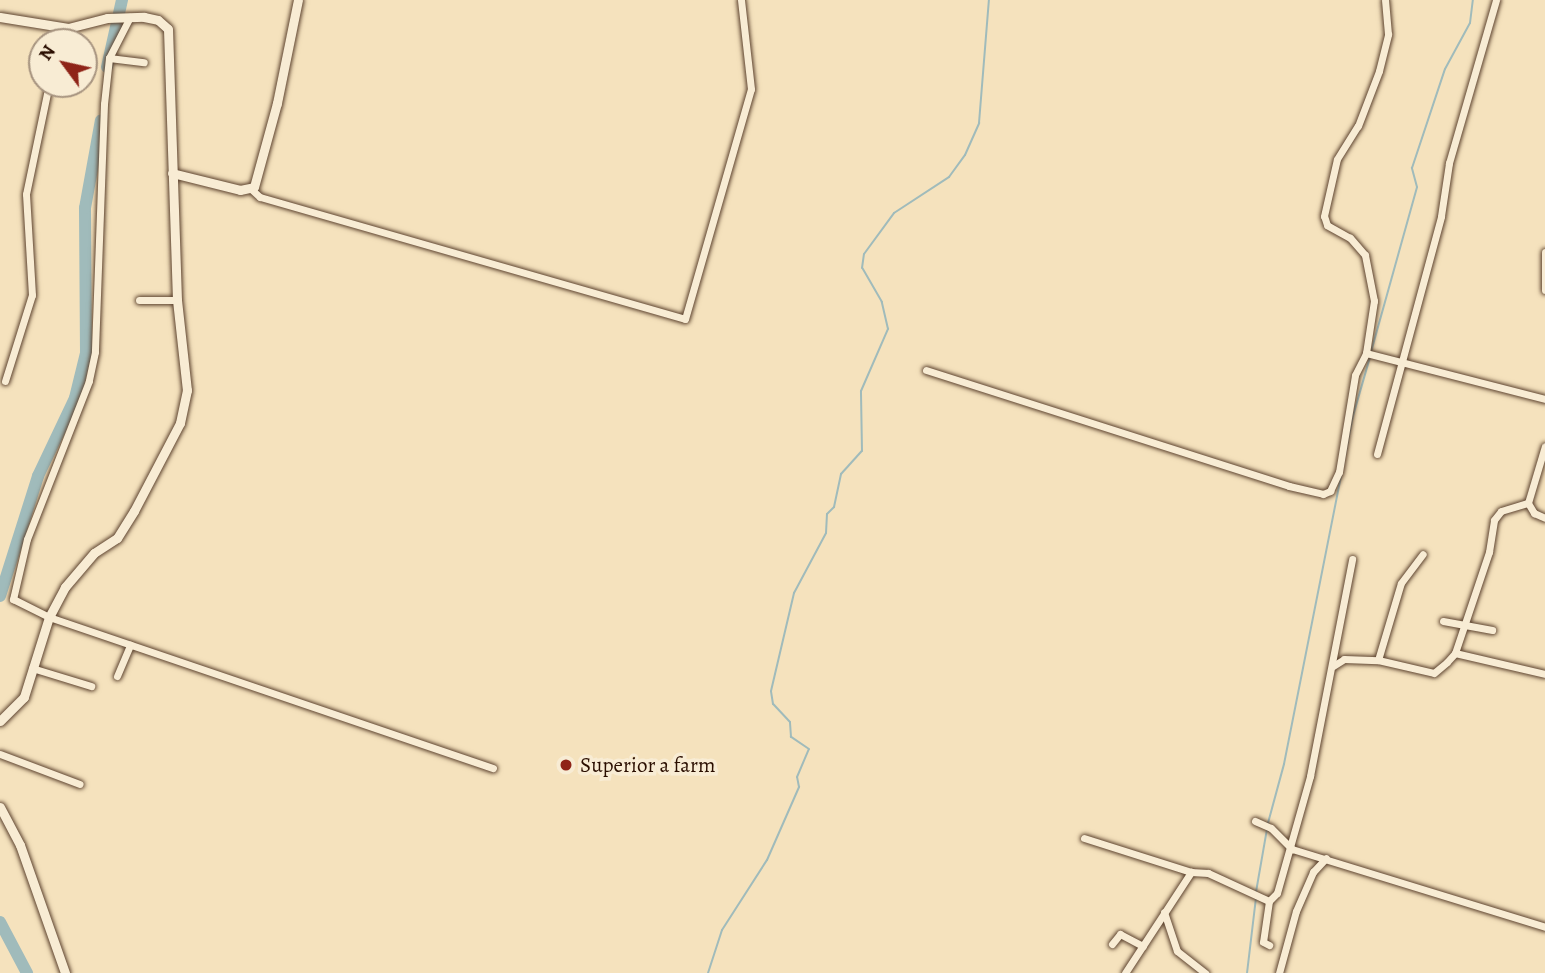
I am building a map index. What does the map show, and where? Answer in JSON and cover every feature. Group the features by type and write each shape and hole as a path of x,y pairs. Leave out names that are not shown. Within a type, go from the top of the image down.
{"street":[{"path":"251,189 260,174 272,126 298,0"},
{"path":"172,173 251,189 260,197 685,319 751,89 741,0"},
{"path":"926,370 1323,494 1333,489 1339,472 1354,375 1367,354 1373,314 1370,270 1359,245 1327,225 1324,216 1337,159 1358,126 1379,71 1388,34 1385,0"},
{"path":"1377,454 1496,0"},
{"path":"127,17 109,58 103,117 95,352 89,381 27,539 13,595 16,603 49,617 493,768"},
{"path":"0,18 62,27 127,17 158,20 167,29 177,300 187,390 180,423 117,538 79,569 49,617 24,697 0,721"},
{"path":"109,58 144,62"},
{"path":"5,381 32,295 26,194 46,98"},
{"path":"1545,252 1545,290"},
{"path":"139,300 177,300"},
{"path":"1367,354 1545,399"},
{"path":"1545,446 1528,503 1534,513 1545,518"},
{"path":"1333,666 1343,659 1378,660 1434,673 1455,653 1489,552 1494,520 1502,511 1528,503"},
{"path":"1378,660 1401,583 1423,554"},
{"path":"1269,945 1262,940 1269,901 1277,892 1292,849 1333,666 1353,559"},
{"path":"1443,621 1492,630"},
{"path":"117,676 130,645"},
{"path":"1455,653 1545,674"},
{"path":"32,668 91,685"},
{"path":"0,754 80,783"},
{"path":"0,807 20,845 43,903 50,940 65,973"},
{"path":"1255,821 1268,827 1292,849 1545,927"},
{"path":"1084,838 1191,872 1208,873 1260,894 1269,901"},
{"path":"1279,973 1296,911 1313,872 1326,859"},
{"path":"1125,973 1191,872"},
{"path":"1164,912 1177,950 1205,973"},
{"path":"1112,944 1120,934 1143,946"}],"waterway":[{"path":"107,67 122,0"},
{"path":"708,973 722,930 767,860 799,787 797,777 809,749 791,737 790,722 773,704 771,691 794,593 826,533 827,514 834,507 841,474 862,451 861,391 888,329 882,302 862,268 864,254 894,213 949,177 965,155 979,123 989,0"},
{"path":"1371,352 1417,187 1412,168 1445,69 1470,23 1473,0"},
{"path":"0,596 38,476 75,398 86,353 85,208 101,120"},
{"path":"1268,823 1284,764 1353,416 1370,357"},
{"path":"1256,892 1267,829"},
{"path":"1247,973 1256,898"},
{"path":"0,922 27,973"}],"place":[{"name":"Superior a farm","path":"566,765"}]}
